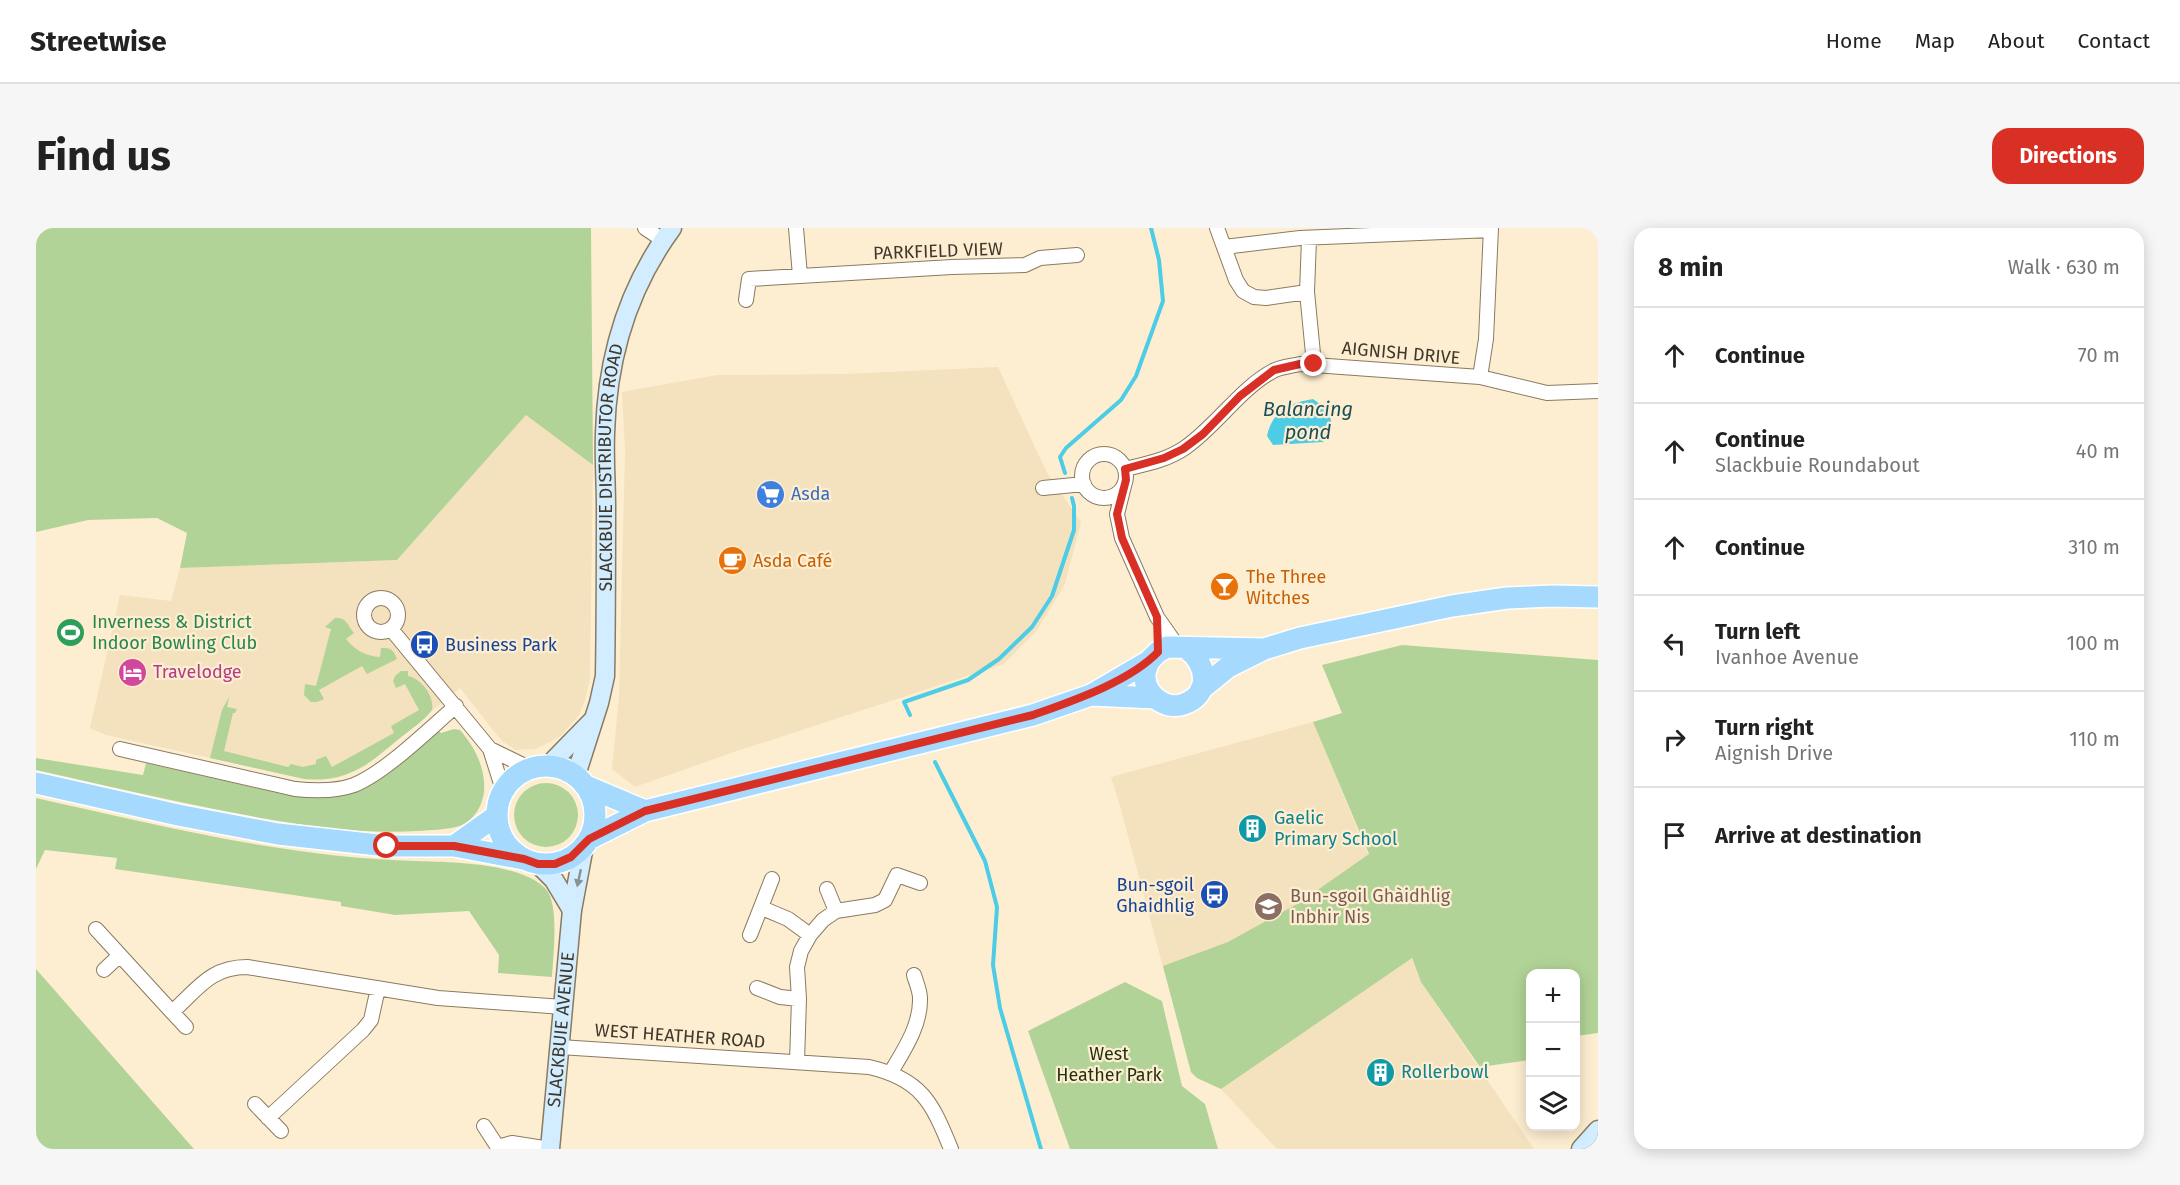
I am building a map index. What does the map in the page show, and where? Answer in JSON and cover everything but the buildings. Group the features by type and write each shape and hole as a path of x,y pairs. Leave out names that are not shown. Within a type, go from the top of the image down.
{"main road":[{"path":"1091,695 1155,698 1168,705 1185,704 1228,667 1264,649 1300,638 1452,606 1506,598 1598,597"},
{"path":"36,783 178,815 278,834 387,846 454,846 555,864 571,857 587,843 645,811 1033,715 1091,695 1168,652 1264,649"},
{"path":"1155,698 1146,684 1145,674 1168,652 1196,655 1203,668 1204,679 1201,689"},
{"path":"531,861 512,852 504,842 498,829 496,816 497,802 502,790 519,773 539,766 564,768 581,780 645,811"},
{"path":"581,780 593,798 595,812 594,826 587,843"},
{"path":"454,846 496,816"}],"street":[{"path":"645,228 668,234"},
{"path":"796,228 800,276"},
{"path":"1217,228 1243,291 1254,297 1266,298 1307,292"},
{"path":"1224,247 1268,241 1491,229 1486,339 1480,378"},
{"name":"SLACKBUIE DISTRIBUTOR ROAD","path":"581,780 605,676 605,433 609,392 619,332 645,268 668,234"},
{"path":"1308,239 1307,292 1314,364"},
{"name":"PARKFIELD VIEW","path":"746,300 749,279 1025,265 1040,258 1077,255"},
{"name":"AIGNISH DRIVE","path":"1125,469 1164,458 1183,449 1203,434 1240,396 1274,370 1300,364 1480,378 1547,393 1598,391"},
{"path":"1117,514 1086,489 1084,484 1083,470 1086,464 1096,456 1110,455 1116,458 1125,469 1126,480 1117,514 1122,538 1157,617 1168,652"},
{"path":"1043,488 1084,484"},
{"path":"1095,496 1109,498 1115,496 1124,486"},
{"path":"1157,617 1168,652"},
{"path":"391,628 490,749 502,790"},
{"path":"120,749 295,789 333,790 352,786 370,777 456,706"},
{"name":"SLACKBUIE DISTRIBUTOR ROAD","path":"539,766 594,718"},
{"path":"490,749 539,766"},
{"name":"SLACKBUIE AVENUE","path":"550,1149 572,910 587,843"},
{"path":"531,861 554,880 572,910"},
{"path":"797,1062 799,999 797,967 801,951 810,935 823,920 836,911 875,905 885,900 897,874 920,883"},
{"path":"750,935 772,879"},
{"path":"827,889 836,911"},
{"path":"762,908 788,920 810,935"},
{"path":"96,929 186,1027"},
{"path":"104,970 120,955"},
{"path":"172,1012 216,972 230,967 247,966 438,998 563,1007"},
{"path":"891,1072 908,1043 916,1022 920,998 914,975"},
{"path":"268,1118 363,1030 371,1020 378,988"},
{"path":"757,988 780,997 799,999"},
{"name":"WEST HEATHER ROAD","path":"560,1047 868,1066 891,1072 910,1083 928,1100 940,1120 951,1149"},
{"path":"255,1104 281,1131"},
{"path":"484,1125 499,1148 512,1143 550,1149"},
{"path":"1581,1149 1598,1130"}],"shaded area":[{"path":"998,367 1047,473 1081,522 1065,584 1037,630 1004,664 731,753 635,787 612,769 619,696 625,452 622,392 717,375 843,374"},
{"path":"527,414 593,465 590,679 579,715 561,736 536,749 515,750 501,740 460,688 364,767 337,778 320,780 106,735 90,728 120,595 171,601 180,568 397,560"},
{"name":"Bun-sgoil Ghàidhlig Inbhir Nis","path":"1313,722 1421,982 1534,1149 1277,1149 1221,1089 1197,1078 1191,1072 1111,777"}],"green space":[{"path":"36,228 591,228 593,465 526,415 397,560 180,568 187,533 157,518 88,520 36,532"},
{"path":"335,618 342,619 348,624 354,633 346,639 357,649 365,654 380,657 381,648 389,649 393,651 397,659 367,674 362,666 319,690 324,699 311,702 304,695 305,684 316,686 331,629 325,627"},
{"path":"1402,645 1598,660 1598,1033 1580,1035 1580,969 1526,969 1526,1061 1480,1067 1421,982 1412,958 1221,1089 1197,1078 1191,1072 1163,966 1228,942 1299,903 1369,854 1313,722 1342,713 1322,665"},
{"path":"401,671 408,671 408,676 418,680 426,689 431,699 432,710 378,756 357,770 333,778 304,779 210,758 222,710 229,697 227,707 237,709 233,713 224,751 288,767 291,764 303,767 316,764 316,760 326,756 332,767 394,733 391,726 419,710 405,684 396,688 393,681"},
{"path":"454,729 460,730 475,751 483,775 484,792 480,807 471,819 462,825 440,830 366,831 290,823 36,770 36,758 143,775 146,763 282,794 322,798 339,796 377,781 438,730 441,733"},
{"path":"540,783 552,783 569,792 576,803 578,815 576,827 569,838 552,847 540,847 528,842 519,833 514,821 514,809 519,797 528,788"},
{"path":"36,798 225,839 273,847 369,859 466,863 519,873 545,888 550,895 554,917 552,977 498,973 499,955 469,911 395,915 341,906 341,902 115,869 117,858 45,850 36,869"},
{"path":"36,969 194,1149 36,1149"},
{"name":"West Heather Park","path":"1125,982 1162,1001 1182,1086 1205,1104 1218,1149 1070,1149 1028,1031"}],"water":[{"name":"Balancing pond","path":"1313,399 1324,408 1330,418 1331,429 1323,442 1273,445 1267,436 1269,427 1278,414 1297,403"}],"waterway":[{"path":"1065,473 1060,457 1066,448 1121,400 1136,376 1163,301 1159,260 1151,228"},
{"path":"910,715 904,702 968,680 999,659 1032,627 1052,596 1074,530 1072,498"},
{"path":"935,762 985,861 997,907 993,965 1000,1008 1041,1149"}],"place":[{"name":"Asda","path":"770,494"},
{"name":"Asda Café","path":"732,561"},
{"name":"The Three Witches","path":"1225,587"},
{"name":"Inverness & District Indoor Bowling Club","path":"71,632"},
{"name":"Business Park","path":"424,645"},
{"name":"Travelodge","path":"132,672"},
{"name":"Gaelic Primary School","path":"1253,828"},
{"name":"Bun-sgoil Ghaidhlig","path":"1215,895"},
{"name":"Bun-sgoil Ghàidhlig Inbhir Nis","path":"1269,906"},
{"name":"Rollerbowl","path":"1380,1072"}],"route":[{"path":"387,846 454,846 524,859 538,864 555,864 571,857 589,839 645,811 1033,715 1091,695 1149,661 1158,652 1157,617 1122,538 1117,514 1126,480 1125,469 1164,458 1183,449 1203,434 1240,396 1274,370 1300,364 1314,364"}]}
